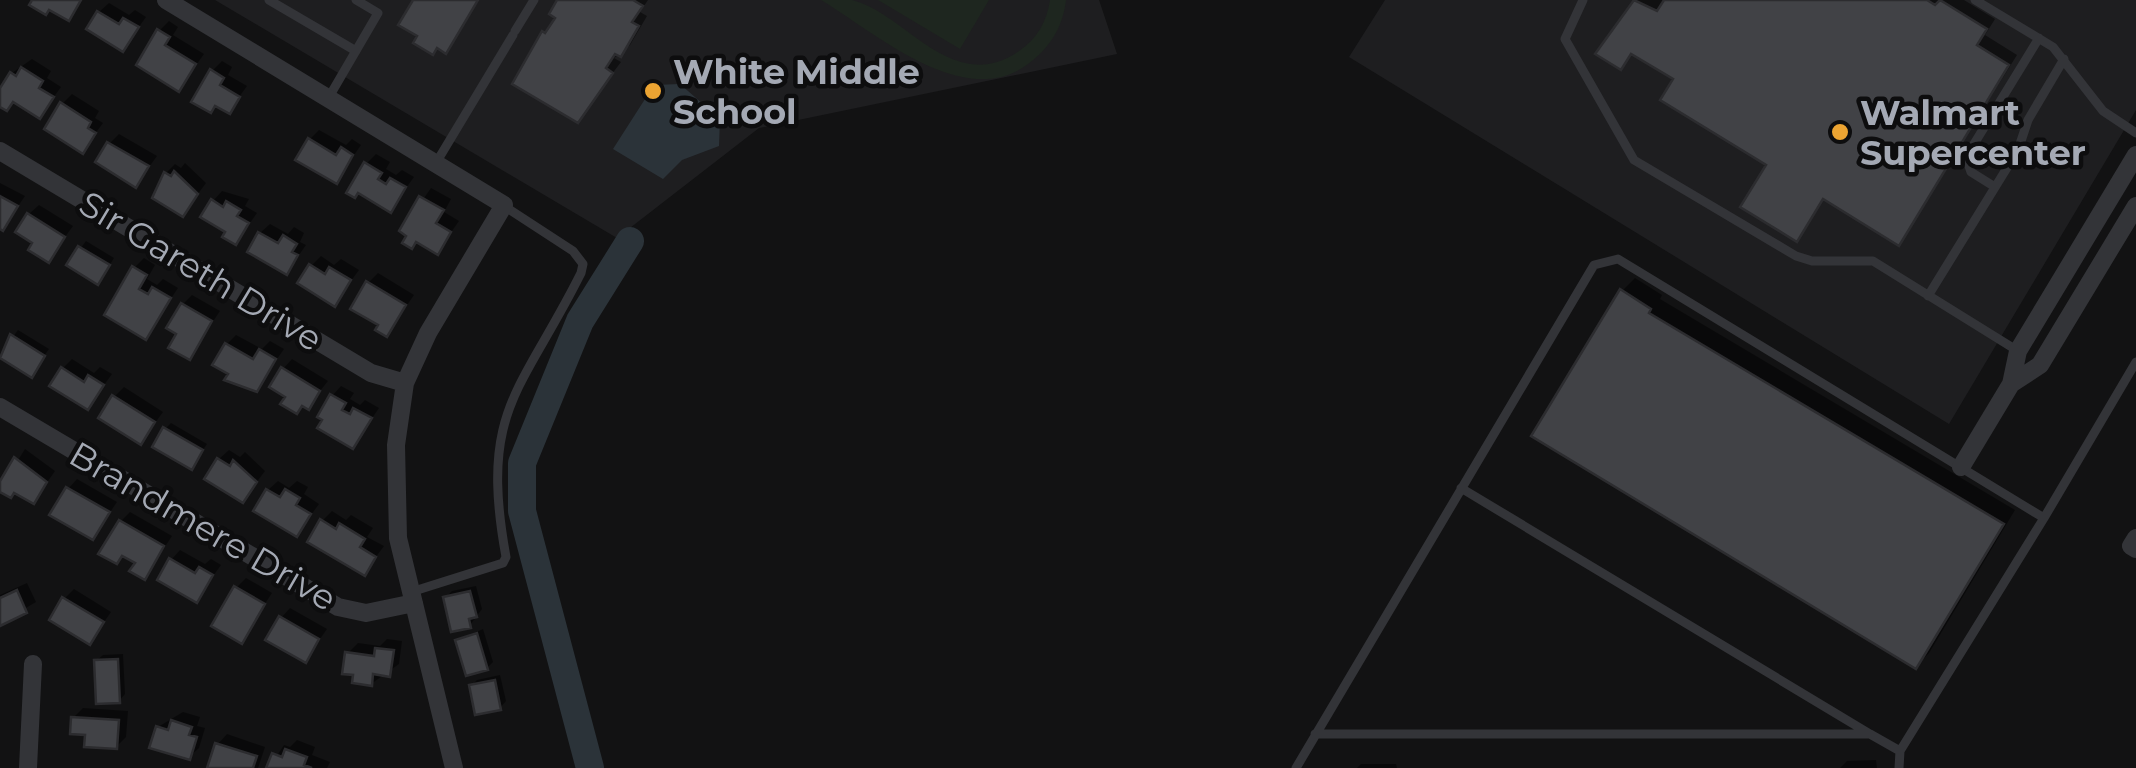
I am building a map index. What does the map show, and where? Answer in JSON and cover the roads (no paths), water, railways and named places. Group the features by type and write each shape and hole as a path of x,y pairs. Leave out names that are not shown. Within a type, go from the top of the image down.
{"street":[{"path":"166,0 504,205 444,302 406,383 396,445 394,511 454,768"},
{"name":"Sir Gareth Drive","path":"0,152 371,373 406,383"},
{"path":"1961,468 2011,384 2018,351 2136,155"},
{"path":"2011,384 2040,365 2130,231 2136,206"},
{"path":"2018,351 2040,365"},
{"name":"Brandmere Drive","path":"0,406 338,606 366,613 412,598"},
{"path":"2136,538 2131,546 2136,549"},
{"path":"28,768 33,664"}],"lane":[{"path":"268,0 356,51"},
{"path":"329,97 378,13 356,0"},
{"path":"436,164 534,0"},
{"path":"1584,0 1565,39 1634,160 1796,256 1873,261 2018,351"},
{"path":"1976,0 2064,59 2103,111 2136,134"},
{"path":"1995,187 1971,172 1966,157 2038,38"},
{"path":"1928,296 2018,150 2028,120 2064,59"},
{"path":"412,598 503,563 506,556 496,476 504,413 581,273 583,264 573,251 504,205"},
{"path":"1296,768 1594,265 1602,260 1618,259 2044,518"},
{"path":"1899,768 1900,751 2136,362"},
{"path":"1461,488 1900,751"},
{"path":"1314,734 1870,734"}],"waterway":[{"path":"590,768 522,511 522,463 580,321 630,241"}],"place":[{"name":"White Middle School","path":"653,91"},
{"name":"Walmart Supercenter","path":"1840,132"}]}
